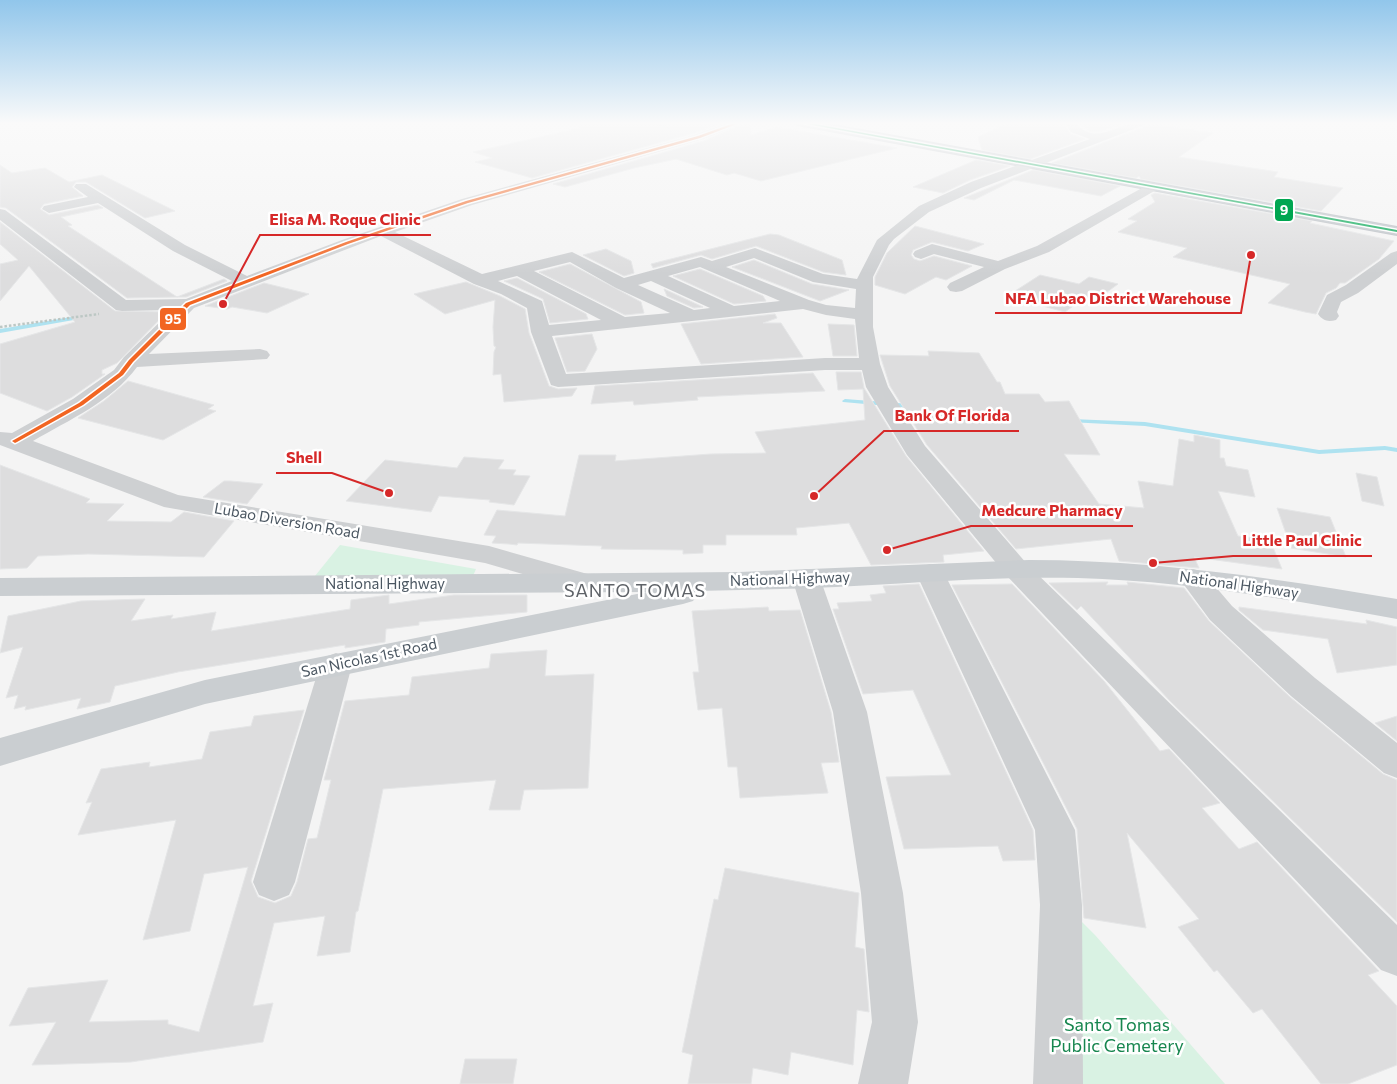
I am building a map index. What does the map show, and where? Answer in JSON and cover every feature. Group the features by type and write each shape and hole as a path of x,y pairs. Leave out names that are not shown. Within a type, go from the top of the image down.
{"highway":[{"path":"1072,173 1397,231"}],"main road":[{"name":"National Highway","path":"0,586 743,581 1017,570 1125,571 1314,595 1397,609"},
{"name":"San Nicolas 1st Road","path":"0,752 205,692 743,581"}],"street":[{"path":"0,213 122,306 188,304 244,281 382,231 487,196 572,173"},
{"path":"1010,173 976,185 924,209 882,242 865,278 866,286 863,308 870,364 877,387 915,450 1017,570 1397,955"},
{"path":"81,187 179,248 244,281"},
{"path":"956,287 999,266 1043,249 1151,187"},
{"path":"49,210 100,200"},
{"path":"382,231 480,280 507,290 536,305 541,332 558,381 825,364 870,364"},
{"path":"921,254 932,249 999,266"},
{"path":"711,266 755,253 819,278 866,286"},
{"path":"1330,316 1327,314 1333,299 1352,289 1397,256"},
{"path":"480,280 572,257 622,284 692,316"},
{"path":"622,284 701,262 803,304 826,310 864,314"},
{"path":"519,270 621,323"},
{"path":"653,276 732,312"},
{"path":"8,439 81,404 121,374 131,361 188,304"},
{"path":"541,332 803,304"},
{"path":"131,361 260,355"},
{"name":"Lubao Diversion Road","path":"8,439 173,502 489,555 581,582"},
{"path":"930,574 1055,830 1061,905 1058,1084"},
{"path":"806,578 850,712 882,892 895,1022 882,1084"},
{"path":"1192,578 1227,619 1302,687 1397,763"},
{"path":"274,882 336,665"}],"path":[{"path":"0,327 102,314"}],"green space":[{"path":"340,545 476,569 472,578 315,576"},
{"name":"Santo Tomas Public Cemetery","path":"1068,908 1095,935 1225,1084 1068,1084"}],"building":[{"path":"0,173 53,173 69,182 102,175 175,211 145,218 86,182 76,182 72,187 83,196 44,204 40,209 49,215 98,205 103,208 61,217 72,225 68,226 177,297 127,298 6,208 0,207"},
{"path":"513,173 551,173 532,178"},
{"path":"593,173 617,173 565,187 553,184"},
{"path":"719,173 796,173 761,181 734,173 727,175"},
{"path":"947,173 991,173 943,193 913,187"},
{"path":"1027,173 1047,173 1120,186 1101,196 1014,180 974,200 964,198"},
{"path":"1106,173 1278,173 1274,177 1343,188 1321,211 1141,179 1139,176 1136,178"},
{"path":"1155,193 1312,221 1310,223 1394,241 1379,259 1345,283 1340,283 1336,288 1326,293 1316,314 1305,312 1268,303 1290,284 1173,257 1187,248 1118,232 1137,221 1128,219 1155,202 1151,195"},
{"path":"0,222 115,311 167,312 117,363 102,370 102,374 105,374 72,397 47,411 0,393 0,344 75,322 29,266 0,301 0,264 18,260 0,244"},
{"path":"915,226 984,244 968,251 932,242 913,250 911,255 914,259 920,261 934,256 972,266 946,280 936,277 905,294 875,285 875,277 887,253"},
{"path":"770,234 779,235 842,260 846,275 823,272 756,246 712,259 701,255 653,268 651,264"},
{"path":"606,249 631,261 634,273 624,276 583,255"},
{"path":"754,260 812,284 849,290 820,301 732,267"},
{"path":"570,264 641,302 644,313 625,315 539,272"},
{"path":"700,269 763,296 766,301 734,304 673,276"},
{"path":"1040,275 1079,284 1089,277 1118,284 1095,301 1084,298 1065,312 1017,299 1022,295 1012,293"},
{"path":"517,278 586,314 588,319 550,323 543,299 504,281"},
{"path":"224,279 227,281 186,297 177,297"},
{"path":"466,282 525,309 529,333 549,386 558,389 577,388 572,396 504,402 501,374 493,375 496,347 494,346 493,327 495,300 445,314 414,294"},
{"path":"264,283 309,294 267,313 232,307 227,309 205,306"},
{"path":"664,289 703,307 694,308 667,296"},
{"path":"775,314 777,318 763,323 781,323 803,357 701,364 681,324"},
{"path":"828,324 854,325 857,356 833,356"},
{"path":"592,334 597,349 585,371 567,372 555,338"},
{"path":"928,351 979,353 997,382 1000,382 1005,394 1039,394 1045,402 1069,401 1100,455 1064,454 1099,504 1144,508 1138,481 1173,486 1179,439 1194,442 1194,435 1220,440 1220,458 1224,458 1226,466 1248,470 1255,497 1218,491 1238,536 1270,540 1282,569 1194,557 1199,568 1119,561 1111,539 1016,549 927,445 890,386 880,355 929,356"},
{"path":"836,372 861,372 864,388 906,456 984,551 943,555 944,562 871,565 849,523 796,528 797,535 726,535 726,545 703,545 703,553 683,554 683,550 601,549 602,546 492,543 496,536 484,535 497,510 565,516 579,455 616,455 615,461 711,454 766,453 755,432 865,420 863,389 838,390"},
{"path":"813,373 825,391 697,397 698,400 634,405 633,401 591,404 595,386"},
{"path":"128,381 214,405 208,409 216,411 163,440 78,418 104,401"},
{"path":"464,457 504,460 498,469 516,470 513,475 530,476 514,505 489,502 490,500 439,496 431,512 346,501 385,460 457,468"},
{"path":"0,465 90,499 86,503 124,504 107,521 171,522 184,512 234,521 204,557 88,554 38,556 27,568 0,569"},
{"path":"1356,473 1377,477 1384,506 1362,501"},
{"path":"224,481 263,484 247,504 203,497"},
{"path":"1277,508 1330,517 1346,557 1291,548"},
{"path":"1108,582 1106,585 1128,585 1127,582 1184,588 1209,621 1290,697 1383,774 1397,780 1397,922 1171,702 1081,606 1077,610 1049,583"},
{"path":"919,584 1033,830 1035,860 1003,861 998,846 904,849 886,777 951,775 913,690 863,694 833,609 839,609 837,603 872,601 870,595 886,593 883,586"},
{"path":"1012,584 1104,681 1160,751 1169,749 1220,803 1202,808 1239,849 1257,842 1379,971 1368,975 1397,1006 1397,1065 1348,1084 1321,1084 1262,1009 1253,1013 1217,970 1214,972 1178,927 1199,919 1127,833 1146,928 1084,918 1077,829 952,585"},
{"path":"389,595 389,604 454,595 527,595 527,612 419,622 419,625 386,629 385,642 345,648 345,645 178,672 115,686 110,702 77,709 81,698 25,710 26,706 14,709 18,695 6,698 23,647 0,653 8,616 81,601 145,599 131,621 173,615 171,619 216,612 211,631 350,609 351,600"},
{"path":"768,607 769,611 800,610 831,712 839,762 821,763 828,793 740,798 737,767 728,767 722,708 698,710 693,672 699,672 692,611"},
{"path":"1239,607 1367,624 1366,620 1397,627 1397,665 1337,673 1328,639 1263,630 1239,610"},
{"path":"547,650 545,676 594,674 588,788 524,790 520,810 489,810 496,780 383,789 358,911 356,912 350,952 317,956 325,916 274,923 253,1006 273,1003 263,1042 131,1062 32,1065 56,1022 9,1026 28,988 108,980 89,1022 168,1020 168,1024 199,1032 248,867 204,874 190,931 143,940 176,820 78,835 92,802 86,803 101,769 150,762 149,767 202,759 210,732 251,726 254,716 304,710 251,881 258,897 275,903 291,896 297,882 308,839 317,838 331,780 324,780 345,701 409,695 412,677 489,668 491,654"},
{"path":"1397,716 1397,741 1375,723"},
{"path":"725,868 859,893 855,947 864,949 869,1012 857,1010 853,1065 791,1052 788,1075 753,1068 751,1084 688,1084 693,1055 682,1052 714,899 718,900"},
{"path":"465,1059 517,1059 513,1084 460,1084"}],"waterway":[{"path":"0,331 83,317"},
{"path":"845,401 910,406"},
{"path":"1071,421 1145,424 1319,452 1385,448 1397,450"}],"transit line":[{"name":"95","path":"15,441 81,404 121,374 131,361 188,304 347,243 467,202 572,173"},
{"name":"9","path":"1075,173 1397,231"}],"place":[{"name":"NFA Lubao District Warehouse","path":"1251,255"},
{"name":"Elisa M. Roque Clinic","path":"223,304"},
{"name":"Shell","path":"389,493"},
{"name":"Bank Of Florida","path":"814,496"},
{"name":"Medcure Pharmacy","path":"887,550"},
{"name":"Little Paul Clinic","path":"1153,563"}],"district":[{"name":"SANTO TOMAS","path":"635,591"}]}
